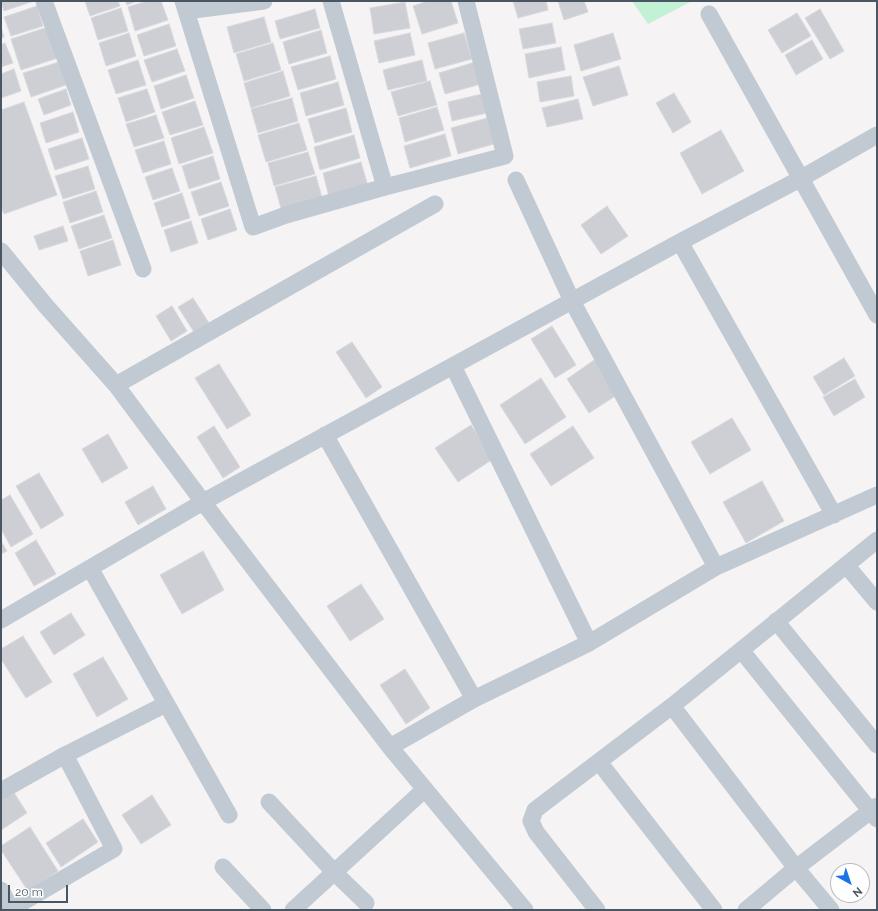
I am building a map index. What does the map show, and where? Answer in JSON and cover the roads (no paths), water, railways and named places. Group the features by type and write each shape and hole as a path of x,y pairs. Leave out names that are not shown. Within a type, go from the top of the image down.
{"street":[{"path":"44,1 143,269"},
{"path":"264,1 185,6 253,227 286,215 385,186 505,156 466,1"},
{"path":"332,1 385,186"},
{"path":"709,14 877,315"},
{"path":"1,620 203,502 877,135"},
{"path":"516,180 572,301 716,567"},
{"path":"116,385 435,204"},
{"path":"680,242 834,515"},
{"path":"1,251 46,306 116,385 203,502 390,747 525,910"},
{"path":"453,366 589,643"},
{"path":"325,435 474,699"},
{"path":"390,747 474,699 589,643 716,567 877,495"},
{"path":"597,910 536,832 531,821 535,810 672,706 877,540"},
{"path":"846,565 877,602"},
{"path":"90,568 229,815"},
{"path":"776,621 877,745"},
{"path":"741,650 875,812 796,868 746,910"},
{"path":"1,791 65,755 166,704"},
{"path":"672,706 796,868 831,910"},
{"path":"1,890 11,909 114,849 65,755"},
{"path":"599,762 714,910"},
{"path":"293,910 424,789"},
{"path":"269,802 334,872 366,903"},
{"path":"223,867 263,910"}]}
